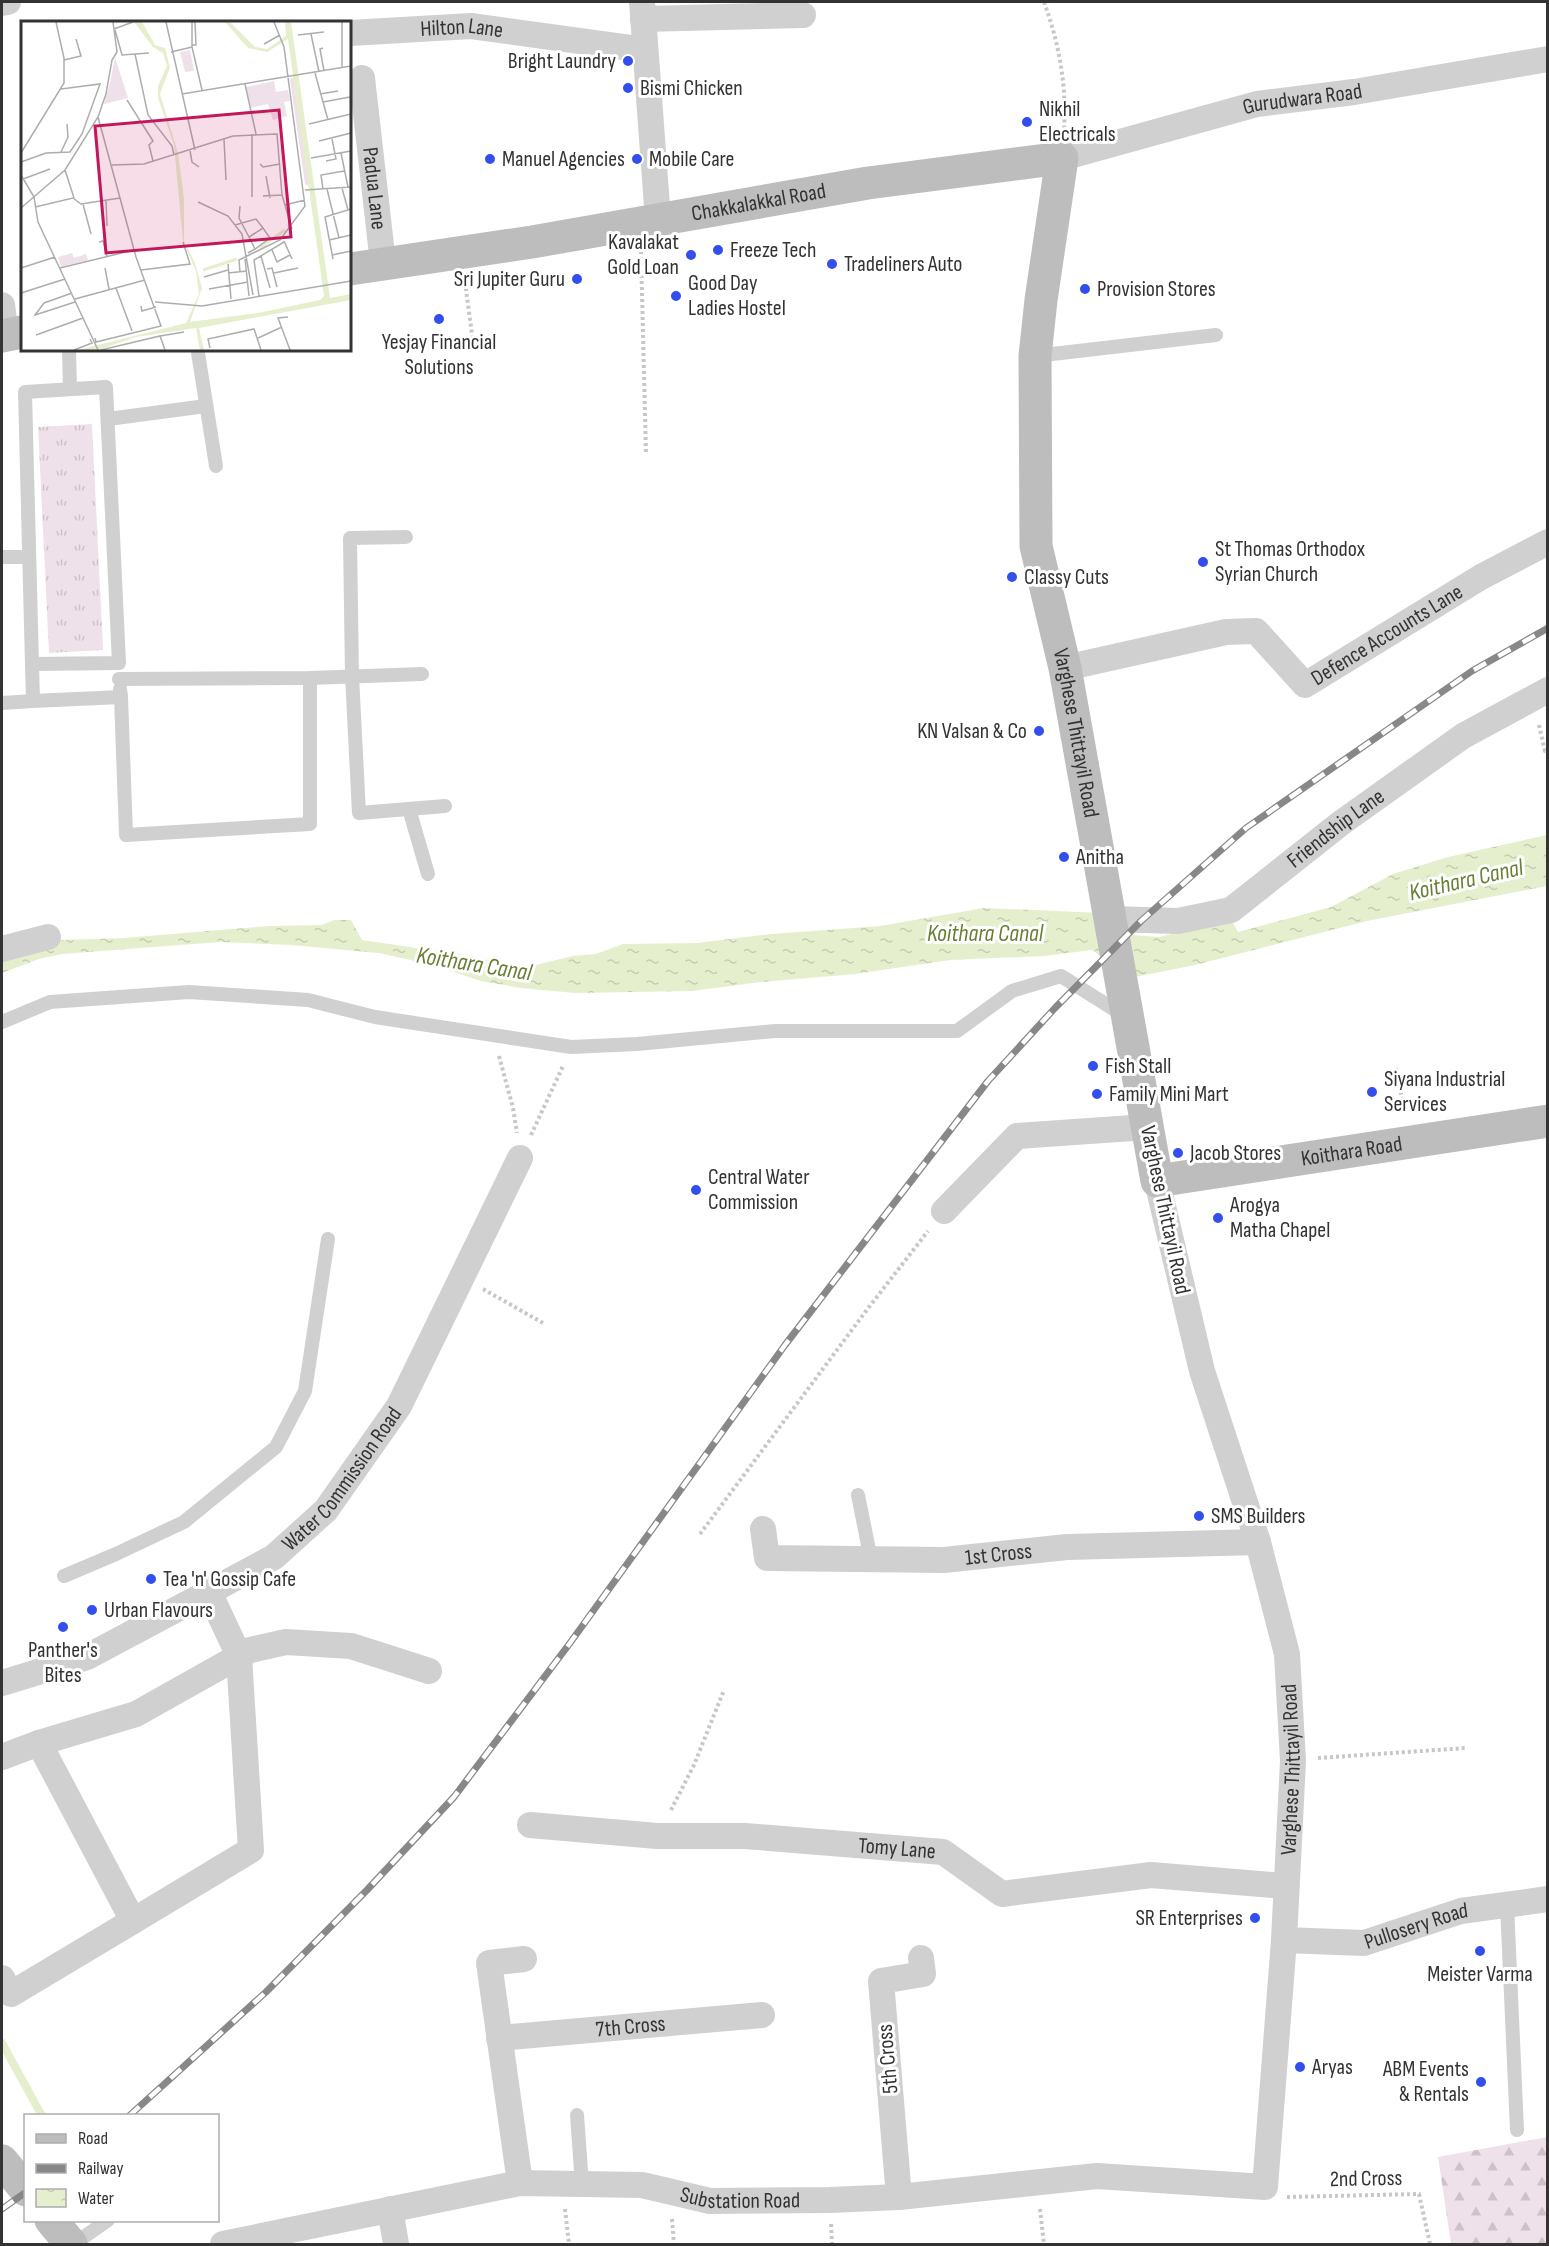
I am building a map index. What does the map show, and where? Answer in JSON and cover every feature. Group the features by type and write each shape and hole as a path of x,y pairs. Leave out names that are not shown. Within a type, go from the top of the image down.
{"street":[{"path":"2,3 8,2"},
{"path":"649,222 643,10 802,15"},
{"name":"Hilton Lane","path":"351,33 471,26 645,50"},
{"name":"Gurudwara Road","path":"1062,158 1257,104 1354,92 1548,59"},
{"name":"Padua Lane","path":"362,78 383,263"},
{"name":"Chakkalakkal Road","path":"351,269 649,222 868,183 1062,158"},
{"name":"Varghese Thittayil Road","path":"1062,158 1035,356 1036,546 1065,668 1157,1181 1202,1371 1258,1542 1287,1654 1293,1761 1284,1940 1265,2187"},
{"name":"Defence Accounts Lane","path":"1065,668 1226,632 1256,631 1305,686 1481,578 1548,542"},
{"name":"Friendship Lane","path":"1111,919 1178,921 1230,910 1341,823 1463,736 1548,690"},
{"path":"2,949 48,937"},
{"name":"Koithara Road","path":"1157,1181 1548,1121"},
{"path":"944,1211 1017,1136 1147,1127"},
{"name":"Water Commission Road","path":"2,1683 87,1657 209,1592 274,1557 326,1510 399,1406 520,1158"},
{"name":"1st Cross","path":"763,1529 767,1558 944,1560 1067,1547 1258,1542"},
{"path":"2,1978 11,1994 251,1851 239,1656 209,1592"},
{"path":"2,1758 39,1743 136,1714 250,1650 286,1642 351,1646 429,1671"},
{"path":"39,1743 133,1921"},
{"name":"Tomy Lane","path":"530,1825 657,1836 746,1836 943,1852 1002,1894 1150,1875 1285,1886"},
{"name":"Pullosery Road","path":"1284,1940 1364,1943 1461,1911 1548,1899"},
{"name":"5th Cross","path":"899,2197 881,1981 923,1974 921,1958"},
{"path":"520,2183 489,1963 524,1959"},
{"name":"7th Cross","path":"499,2038 762,2015"},
{"path":"2,2161 24,2188"},
{"name":"Substation Road","path":"223,2244 520,2183 642,2185 710,2201 899,2197 1097,2176 1265,2187"},
{"path":"390,2209 396,2244"},
{"path":"53,2222 72,2244"}],"lane":[{"path":"1035,356 1216,335"},
{"path":"69,351 70,389"},
{"path":"198,353 216,466"},
{"path":"33,701 25,392 106,387 126,835 310,824 310,678"},
{"path":"108,419 206,406"},
{"path":"406,537 350,538 352,676 359,813 445,806"},
{"path":"2,557 29,557"},
{"path":"32,664 119,663"},
{"path":"120,679 310,678 422,674"},
{"path":"2,703 121,697"},
{"path":"409,809 428,874"},
{"path":"2,1022 50,1002 189,992 308,1000 375,1017 571,1047 637,1044 775,1031 957,1031 1012,991 1061,976 1128,1017"},
{"path":"64,1576 184,1522 276,1447 305,1391 328,1239"},
{"path":"858,1495 870,1560"},
{"path":"1507,1905 1517,2130"},
{"path":"572,2185 578,2115"},
{"path":"72,2244 105,2222"}],"path":[{"path":"1044,2 1059,50 1066,105 1062,158"},
{"path":"646,455 649,222"},
{"path":"460,252 474,349"},
{"path":"493,1034 513,1107 520,1158"},
{"path":"520,1158 571,1047"},
{"path":"1396,1068 1411,1142"},
{"path":"700,1534 866,1311 944,1211"},
{"path":"461,1277 543,1323"},
{"path":"657,1836 694,1765 724,1690"},
{"path":"1318,1758 1466,1748"},
{"path":"1037,2181 1044,2244"},
{"path":"569,2244 572,2185"},
{"name":"2nd Cross","path":"1265,2187 1282,2197 1419,2194 1430,2244"}],"green space":[{"path":"92,424 103,650 49,653 38,427"},
{"path":"1547,2137 1547,2244 1451,2244 1438,2157"}],"water":[{"name":"Koithara Canal","path":"1547,835 1547,886 1367,921 1195,965 1130,978 1092,950 1044,956 950,960 855,974 692,991 575,993 521,988 481,981 429,964 379,953 291,945 220,942 62,954 39,959 2,973 2,961 61,940 124,938 269,926 322,925 334,920 351,920 362,940 471,956 523,968 573,956 596,954 623,944 697,943 771,934 880,926 984,908 1101,913 1105,933 1159,937 1231,919 1238,932 1331,907 1393,874 1448,857"}],"waterway":[{"path":"2,2043 41,2114"}],"railway":[{"path":"131,2114 266,1992 367,1890 454,1797 570,1643 785,1345 988,1081 1055,1008 1141,921 1246,828 1472,671 1548,628"},
{"path":"2,2209 24,2193"}],"place":[{"name":"Bright Laundry","path":"628,61"},
{"name":"Bismi Chicken","path":"628,88"},
{"name":"Nikhil Electricals","path":"1027,122"},
{"name":"Manuel Agencies","path":"490,159"},
{"name":"Mobile Care","path":"637,159"},
{"name":"Freeze Tech","path":"718,250"},
{"name":"Kavalakat Gold Loan","path":"691,255"},
{"name":"Tradeliners Auto","path":"832,264"},
{"name":"Sri Jupiter Guru","path":"577,279"},
{"name":"Provision Stores","path":"1085,289"},
{"name":"Good Day Ladies Hostel","path":"676,296"},
{"name":"Yesjay Financial Solutions","path":"439,319"},
{"name":"St Thomas Orthodox Syrian Church","path":"1203,562"},
{"name":"Classy Cuts","path":"1012,577"},
{"name":"KN Valsan & Co","path":"1039,731"},
{"name":"Anitha","path":"1064,857"},
{"name":"Fish Stall","path":"1093,1066"},
{"name":"Siyana Industrial Services","path":"1372,1092"},
{"name":"Family Mini Mart","path":"1097,1094"},
{"name":"Jacob Stores","path":"1178,1153"},
{"name":"Central Water Commission","path":"696,1190"},
{"name":"Arogya Matha Chapel","path":"1218,1218"},
{"name":"SMS Builders","path":"1199,1516"},
{"name":"Tea 'n' Gossip Cafe","path":"151,1579"},
{"name":"Urban Flavours","path":"92,1610"},
{"name":"Panther's Bites","path":"63,1627"},
{"name":"SR Enterprises","path":"1255,1918"},
{"name":"Meister Varma","path":"1480,1951"},
{"name":"Aryas","path":"1300,2067"},
{"name":"ABM Events & Rentals","path":"1481,2082"}]}
